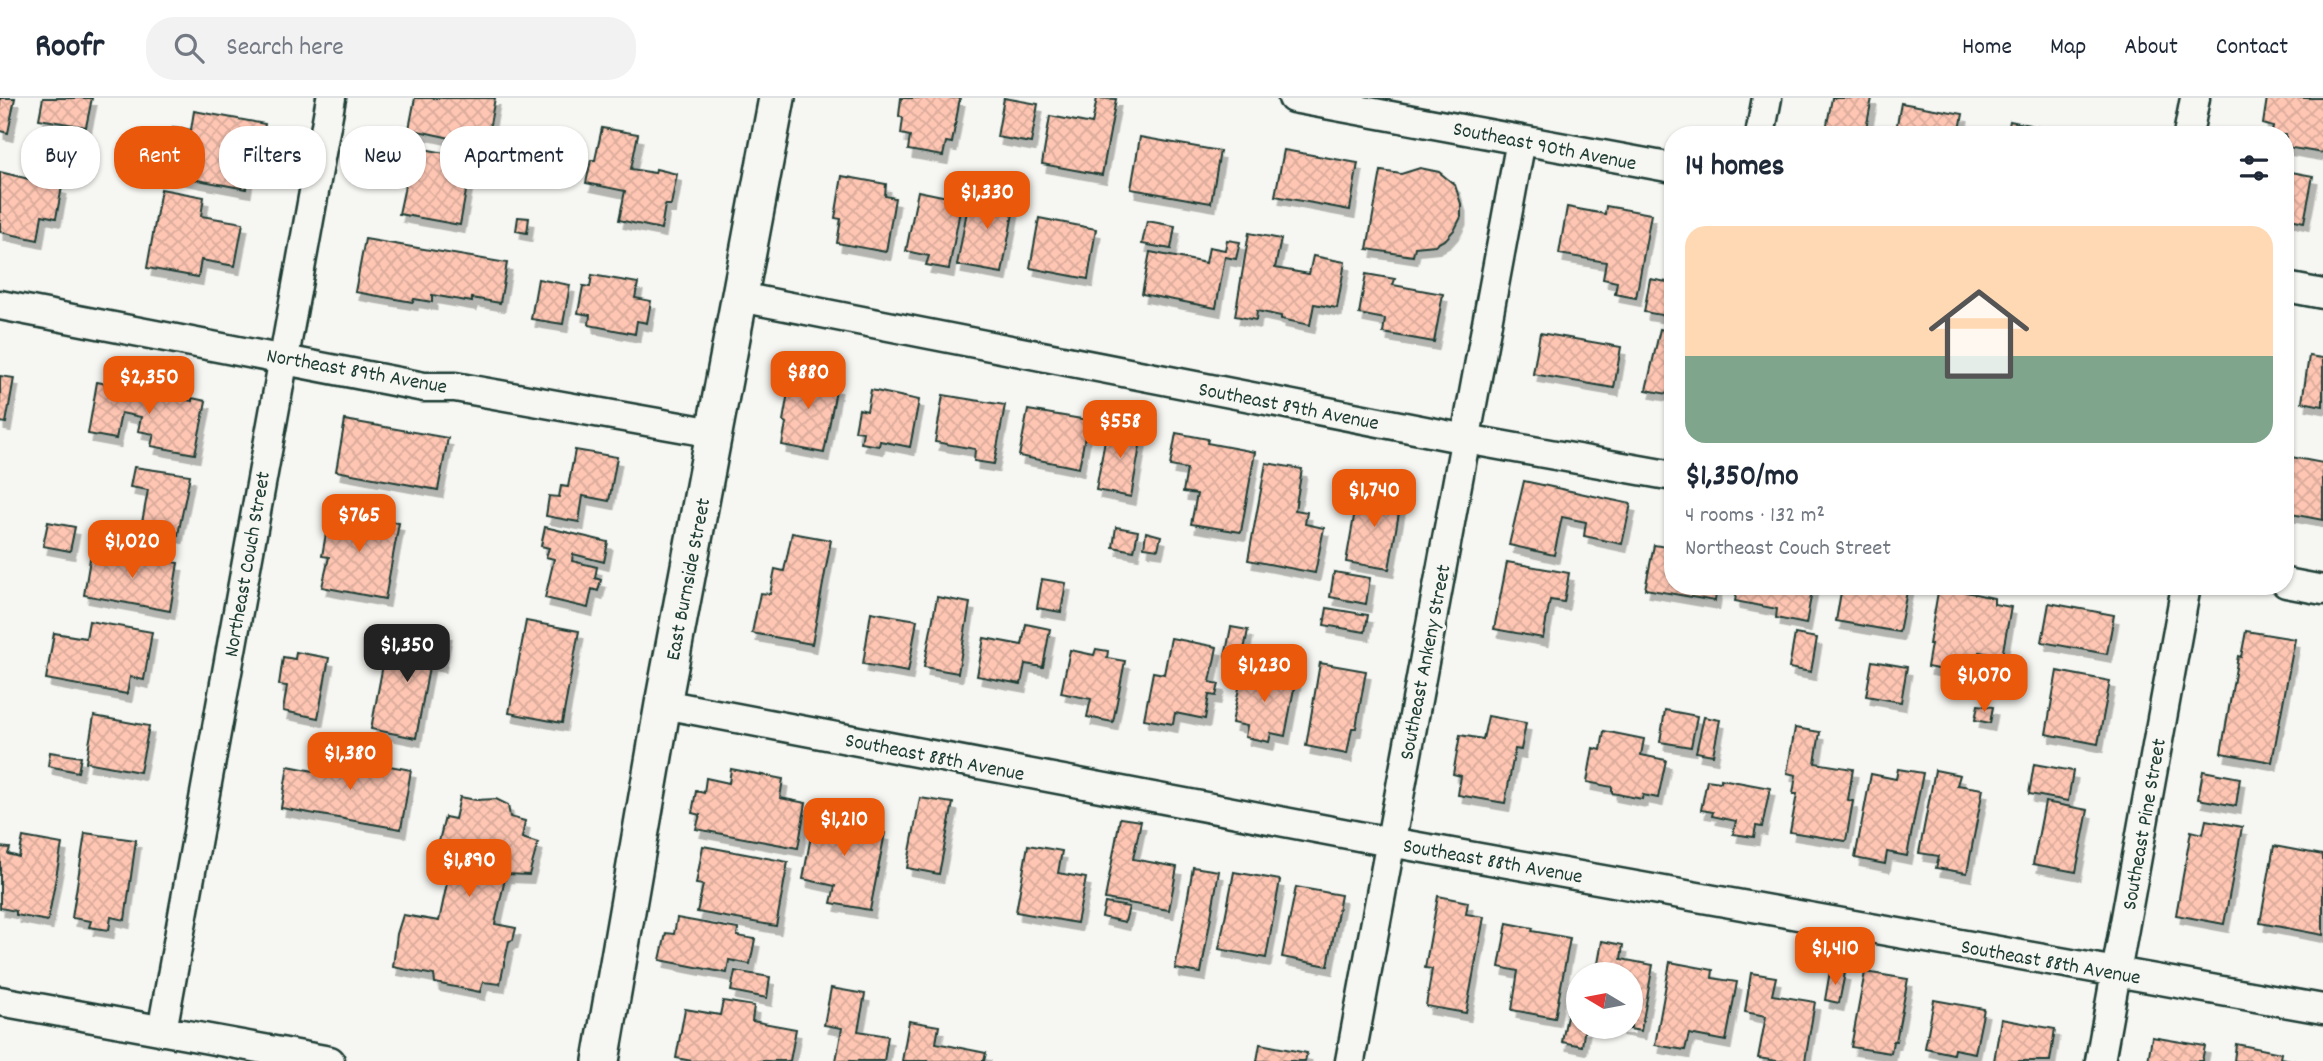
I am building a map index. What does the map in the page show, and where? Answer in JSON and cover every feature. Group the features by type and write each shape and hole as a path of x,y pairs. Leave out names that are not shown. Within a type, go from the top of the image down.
{"street":[{"name":"Northeast Couch Street","path":"162,1031 331,98"},
{"name":"East Burnside Street","path":"601,1061 663,704 777,98"},
{"name":"Southeast 90th Avenue","path":"1293,98 1331,101 1664,167"},
{"path":"1762,126 1767,98"},
{"path":"2190,126 2195,98"},
{"name":"Southeast Ankeny Street","path":"1350,1061 1521,140"},
{"path":"2294,289 2323,294"},
{"name":"Southeast 89th Avenue","path":"740,297 1466,439 1664,473"},
{"name":"Northeast 89th Avenue","path":"0,304 424,387 455,387 714,433"},
{"path":"2294,585 2323,590"},
{"name":"Southeast Pine Street","path":"2100,1061 2184,595"},
{"name":"Southeast 88th Avenue","path":"663,704 1390,842 2323,1009"},
{"path":"0,1001 330,1061"}],"building":[{"path":"0,98 15,98 8,133 0,131"},
{"path":"43,98 92,98 86,126 39,119"},
{"path":"415,98 495,98 490,126 440,126 440,136 426,133 426,126 410,126"},
{"path":"901,98 960,98 952,143 946,142 943,156 908,150 910,136 901,134"},
{"path":"1004,98 1038,104 1031,143 997,137"},
{"path":"1097,98 1116,99 1102,175 1042,164 1050,116 1092,124"},
{"path":"1832,98 1872,98 1867,126 1827,126"},
{"path":"2267,98 2323,98 2323,153 2294,148 2294,126 2263,124"},
{"path":"1901,103 1963,114 1961,126 1897,126"},
{"path":"194,111 265,124 219,126 219,184 205,181 205,126 192,126"},
{"path":"2010,121 2034,126 2009,126"},
{"path":"602,128 638,134 631,169 655,173 656,169 677,174 671,205 665,205 661,229 619,220 625,191 588,183 591,160 595,160"},
{"path":"1140,137 1220,151 1211,203 1131,189"},
{"path":"426,149 440,152 440,189 466,189 460,225 399,214 404,189 426,189"},
{"path":"1284,150 1358,163 1350,210 1275,196"},
{"path":"1420,168 1439,172 1455,185 1461,204 1461,217 1455,229 1446,239 1435,245 1415,247 1413,256 1367,249 1381,171 1401,174"},
{"path":"0,172 21,177 21,189 62,189 56,218 42,215 38,240 0,232"},
{"path":"2294,172 2313,176 2304,222 2294,220"},
{"path":"842,176 886,184 885,196 895,198 886,252 837,243 841,219 835,218"},
{"path":"161,189 204,197 201,216 243,223 235,266 201,260 198,277 147,268"},
{"path":"971,189 1016,197 1002,273 957,265"},
{"path":"918,191 962,200 949,269 926,265 929,256 906,251"},
{"path":"1606,206 1651,214 1636,298 1615,294 1617,282 1603,279 1606,262 1559,254 1567,207 1605,214"},
{"path":"518,217 529,218 527,233 516,231"},
{"path":"1039,218 1096,229 1088,279 1030,268"},
{"path":"1147,221 1175,226 1171,249 1142,244"},
{"path":"1249,233 1281,239 1275,268 1309,274 1313,256 1345,262 1337,308 1314,304 1310,325 1257,311 1256,320 1235,316"},
{"path":"365,239 507,263 500,303 472,298 472,302 432,295 432,302 414,299 413,302 355,292"},
{"path":"1227,240 1240,242 1236,259 1225,257 1216,308 1142,294 1150,252 1206,263 1209,247 1225,250"},
{"path":"1366,274 1395,279 1393,285 1443,294 1434,342 1383,333 1385,319 1359,314"},
{"path":"592,275 638,283 635,298 651,301 647,323 637,321 635,334 589,325 590,315 578,313 583,286 590,287"},
{"path":"538,279 570,285 563,324 531,319"},
{"path":"1650,279 1664,281 1664,315 1644,312"},
{"path":"1660,329 1664,330 1664,393 1646,390"},
{"path":"1540,333 1621,347 1614,388 1533,374"},
{"path":"2309,356 2323,358 2323,406 2302,402"},
{"path":"793,364 813,367 810,381 837,385 824,453 782,445 786,423 783,421"},
{"path":"0,376 14,378 6,423 0,422"},
{"path":"97,382 192,401 192,398 206,401 195,454 151,446 154,434 138,431 141,417 121,413 116,439 88,434"},
{"path":"871,390 919,400 910,447 880,441 879,446 861,443 863,432 855,431 859,409 867,411"},
{"path":"943,395 1005,405 994,464 974,461 975,449 935,442"},
{"path":"1028,410 1088,420 1079,468 1019,456"},
{"path":"345,420 448,438 438,490 336,471"},
{"path":"1108,423 1143,429 1131,497 1096,490"},
{"path":"1176,433 1208,439 1207,443 1255,452 1241,532 1191,524 1197,494 1183,492 1187,469 1170,466"},
{"path":"575,450 617,457 609,501 583,496 579,522 546,516 549,496 559,497 561,486 568,487"},
{"path":"2294,458 2323,463 2323,520 2294,515"},
{"path":"1266,463 1302,469 1295,510 1307,512 1305,524 1324,528 1315,573 1248,560"},
{"path":"134,467 190,475 178,535 141,528 148,490 130,487"},
{"path":"1524,481 1631,504 1622,544 1584,536 1586,522 1562,517 1554,555 1509,545"},
{"path":"1359,488 1402,496 1389,569 1346,562"},
{"path":"330,511 399,523 385,599 322,587 329,557 322,556"},
{"path":"48,522 75,527 70,551 43,546"},
{"path":"545,527 608,542 604,562 573,554 572,561 597,567 595,578 601,580 598,591 592,589 588,608 545,598 554,559 546,557 549,548 541,546"},
{"path":"1116,527 1138,531 1134,551 1113,547"},
{"path":"1146,532 1161,536 1158,549 1144,547"},
{"path":"792,533 831,540 812,644 752,633 760,593 770,594 775,569 784,571"},
{"path":"1654,545 1664,547 1664,592 1645,589"},
{"path":"117,552 178,563 170,611 84,595 91,553 116,558"},
{"path":"1507,562 1569,573 1564,602 1550,600 1543,638 1494,629"},
{"path":"1334,572 1370,578 1366,604 1330,597"},
{"path":"1042,579 1066,583 1061,612 1037,608"},
{"path":"1680,595 1716,595 1715,601"},
{"path":"1736,595 1811,595 1806,624 1776,618 1777,609 1735,601"},
{"path":"1840,595 1906,595 1899,632 1836,621"},
{"path":"1937,595 1980,595 1994,598 1994,604 2011,607 2002,656 1979,652 1975,676 1927,667"},
{"path":"937,597 970,603 958,673 924,667"},
{"path":"2049,603 2114,615 2107,654 2042,642"},
{"path":"1327,608 1368,615 1365,632 1324,625"},
{"path":"871,612 917,620 908,672 863,664"},
{"path":"89,621 152,632 144,680 130,677 127,694 46,679 54,633 86,638"},
{"path":"526,621 579,631 562,723 509,713"},
{"path":"1026,624 1050,629 1043,667 1025,664 1021,684 977,676 984,638 1022,645"},
{"path":"416,625 447,631 441,664 430,662 416,738 371,729 385,654 410,659"},
{"path":"1231,627 1248,630 1242,660 1225,657"},
{"path":"2246,631 2295,639 2272,762 2221,753 2238,656 2241,657"},
{"path":"1795,634 1817,638 1811,672 1789,668"},
{"path":"1171,638 1217,647 1210,682 1219,684 1216,696 1209,695 1205,719 1175,713 1173,724 1144,719 1153,672 1164,674"},
{"path":"1096,649 1108,651 1107,658 1125,661 1113,722 1087,717 1091,699 1061,693 1070,650 1094,655"},
{"path":"296,652 329,658 318,718 283,711 287,686 279,685 283,657 295,659"},
{"path":"1872,661 1907,667 1901,702 1866,696"},
{"path":"1320,663 1366,671 1356,728 1352,728 1347,754 1306,746"},
{"path":"1243,668 1296,678 1285,736 1271,733 1269,742 1245,737 1247,726 1232,723"},
{"path":"2057,671 2110,681 2098,744 2046,734"},
{"path":"1978,705 1993,707 1990,723 1975,720"},
{"path":"1665,710 1697,716 1691,747 1660,742"},
{"path":"94,716 149,726 140,772 86,762"},
{"path":"1488,716 1526,723 1521,750 1515,749 1505,803 1458,795 1461,776 1453,774 1460,735 1483,739"},
{"path":"1704,717 1720,720 1713,755 1696,752"},
{"path":"1795,728 1820,732 1815,763 1853,769 1848,800 1853,801 1846,841 1790,832 1797,794 1793,794 1796,775 1787,773"},
{"path":"1604,731 1644,739 1641,755 1666,760 1658,798 1643,795 1642,799 1612,793 1612,787 1587,782 1593,748 1601,750"},
{"path":"50,752 81,757 78,772 48,766"},
{"path":"337,756 411,770 401,829 281,808 288,766 334,775"},
{"path":"2034,764 2073,771 2068,801 2029,794"},
{"path":"731,769 783,779 780,798 806,803 798,848 696,829 700,815 692,813 696,791 704,793 706,778 729,783"},
{"path":"1898,769 1923,773 1907,856 1887,852 1885,864 1855,858 1871,774 1896,779"},
{"path":"1935,770 1960,775 1957,785 1983,789 1967,873 1936,868 1939,856 1919,853"},
{"path":"2203,771 2240,778 2236,806 2198,799"},
{"path":"1721,779 1770,788 1762,827 1756,826 1754,837 1733,834 1736,821 1712,816 1713,812 1701,810 1707,780 1721,782"},
{"path":"460,797 476,800 496,799 508,805 510,817 525,821 522,838 538,843 529,875 506,874 495,924 516,928 513,940 509,941 500,984 483,982 480,992 435,983 434,975 393,967 397,934 403,915 439,921 451,864 435,857 445,817 455,819"},
{"path":"920,798 953,803 939,874 907,868"},
{"path":"2045,802 2088,810 2076,872 2033,864"},
{"path":"816,809 863,819 861,829 885,833 870,910 831,903 835,886 803,879"},
{"path":"1120,818 1141,821 1133,859 1177,867 1169,910 1105,899"},
{"path":"2206,820 2242,827 2224,924 2176,915 2191,831 2203,834"},
{"path":"85,833 136,840 125,920 111,917 109,930 89,927 91,921 72,918"},
{"path":"23,837 62,844 48,921 16,915 16,911 0,908 0,847 10,848 8,854 19,857"},
{"path":"1028,845 1062,851 1058,873 1086,878 1077,923 1016,912"},
{"path":"703,846 788,862 776,926 697,912 703,885 696,884"},
{"path":"2274,846 2323,855 2323,935 2260,923"},
{"path":"1193,867 1219,871 1201,973 1175,969"},
{"path":"1234,872 1280,880 1266,958 1219,949"},
{"path":"1296,887 1341,895 1328,966 1282,957"},
{"path":"1438,896 1468,902 1466,914 1484,917 1466,1013 1426,1006 1432,969 1425,968"},
{"path":"1105,903 1129,907 1125,922 1102,917"},
{"path":"677,918 738,929 737,936 755,939 750,964 729,960 727,973 660,960 666,933 674,934"},
{"path":"1507,923 1570,938 1555,1018 1512,1010 1518,971 1499,967"},
{"path":"1602,941 1623,945 1621,959 1637,962 1598,962"},
{"path":"1670,962 1713,970 1712,978 1737,982 1726,1041 1689,1034 1685,1050 1655,1045"},
{"path":"1643,963 1653,965 1643,1020"},
{"path":"735,971 770,977 767,998 731,991"},
{"path":"1830,971 1845,973 1839,1003 1825,1000"},
{"path":"1865,972 1908,979 1896,1041 1893,1041 1891,1053 1851,1047"},
{"path":"1751,973 1776,977 1772,995 1815,1002 1805,1061 1758,1058 1766,1016 1745,1012"},
{"path":"831,988 865,994 858,1031 888,1036 884,1061 836,1061 842,1028 824,1025"},
{"path":"1934,1000 1984,1009 1975,1053 1954,1049 1953,1054 1925,1048"},
{"path":"723,1001 754,1006 752,1021 796,1029 790,1061 692,1061 676,1058 685,1009 720,1015"},
{"path":"2001,1019 2055,1029 2050,1061 1994,1061"},
{"path":"909,1021 939,1026 936,1043 986,1053 984,1061 902,1061"},
{"path":"1566,1021 1566,1040 1583,1040 1582,1046 1562,1042"},
{"path":"2152,1037 2205,1046 2202,1061 2148,1061"},
{"path":"1260,1044 1307,1053 1305,1061 1257,1061"},
{"path":"2236,1044 2281,1053 2280,1058 2296,1061 2234,1061"}]}
